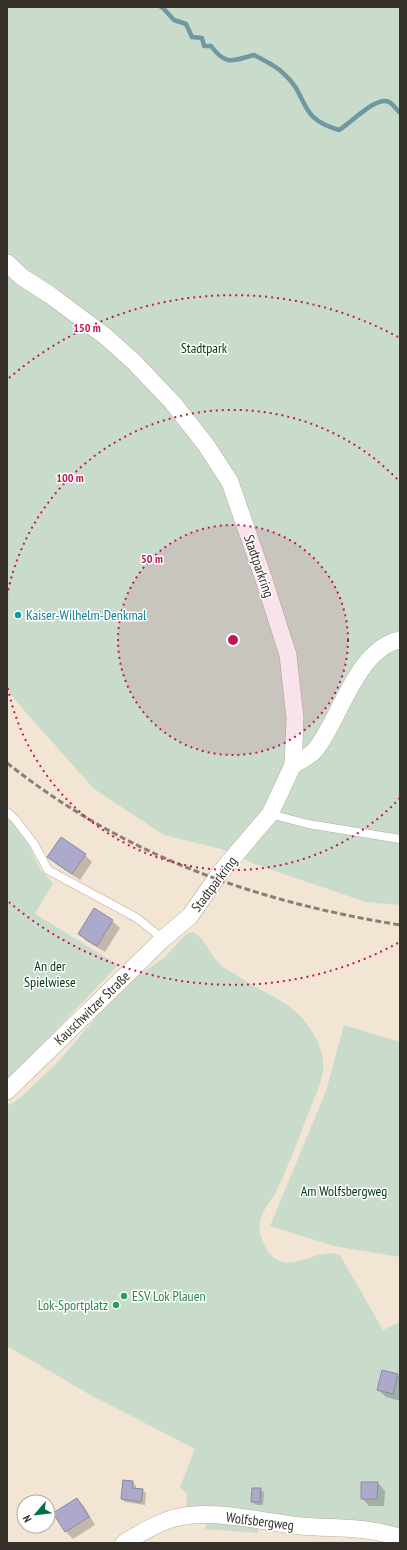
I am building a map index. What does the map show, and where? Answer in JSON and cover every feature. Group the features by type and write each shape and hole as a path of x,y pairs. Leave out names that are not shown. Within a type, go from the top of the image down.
{"street":[{"name":"Stadtparkring","path":"7,263 22,277 50,295 104,336 134,362 173,403 206,445 230,482 288,655 295,718 293,765 270,814 220,873 190,916 178,926"},
{"path":"293,765 315,750 352,684 376,651 400,640"},
{"name":"Kauschwitzer Straße","path":"7,1091 178,926"},
{"name":"Wolfsbergweg","path":"124,1543 146,1530 179,1517 205,1515 299,1526 372,1531 400,1538"}],"lane":[{"path":"7,812 16,819 34,844 48,870 137,918 163,939"},
{"path":"270,814 308,824 400,839"}],"green space":[{"name":"Stadtpark","path":"7,7 400,7 400,905 366,902 260,866 221,849 164,835 94,789 7,689"},
{"name":"An der Spielwiese","path":"7,817 25,837 40,869 53,883 35,914 118,965 7,1081"},
{"path":"193,932 201,938 220,964 252,985 280,1000 296,1012 311,1030 321,1050 323,1057 323,1071 319,1087 280,1183 261,1217 259,1225 262,1240 267,1250 273,1257 280,1261 288,1263 332,1253 340,1255 383,1330 400,1322 400,1533 186,1512 187,1494 180,1487 195,1449 87,1393 7,1346 7,1106 20,1098 57,1063 121,988 165,957 186,934"},
{"name":"Am Wolfsbergweg","path":"344,1025 400,1042 400,1257 334,1246 270,1226 326,1091"},
{"path":"207,1523 255,1526 258,1529 258,1533 205,1529"}],"building":[{"path":"61,837 86,854 72,874 47,857"},
{"path":"94,908 113,920 97,946 78,934"},
{"path":"382,1370 398,1374 393,1394 377,1390"},
{"path":"123,1480 133,1481 132,1488 143,1489 141,1502 121,1499"},
{"path":"361,1482 378,1482 377,1499 361,1499"},
{"path":"252,1488 261,1488 260,1502 251,1502"},
{"path":"77,1498 89,1517 65,1532 56,1518 56,1511"}],"waterway":[{"path":"161,7 174,20 186,24 192,37 202,38 204,46 211,46 221,57 235,60 254,55 283,73 297,90 310,113 325,125 339,130 371,106 378,102 384,101 389,102 400,113"}],"railway":[{"path":"7,763 52,796 98,824 144,849 193,870 242,888 293,903 400,925"}],"place":[{"name":"Kaiser-Wilhelm-Denkmal","path":"18,615"},
{"name":"ESV Lok Plauen","path":"124,1296"},
{"name":"Lok-Sportplatz","path":"116,1305"}]}
